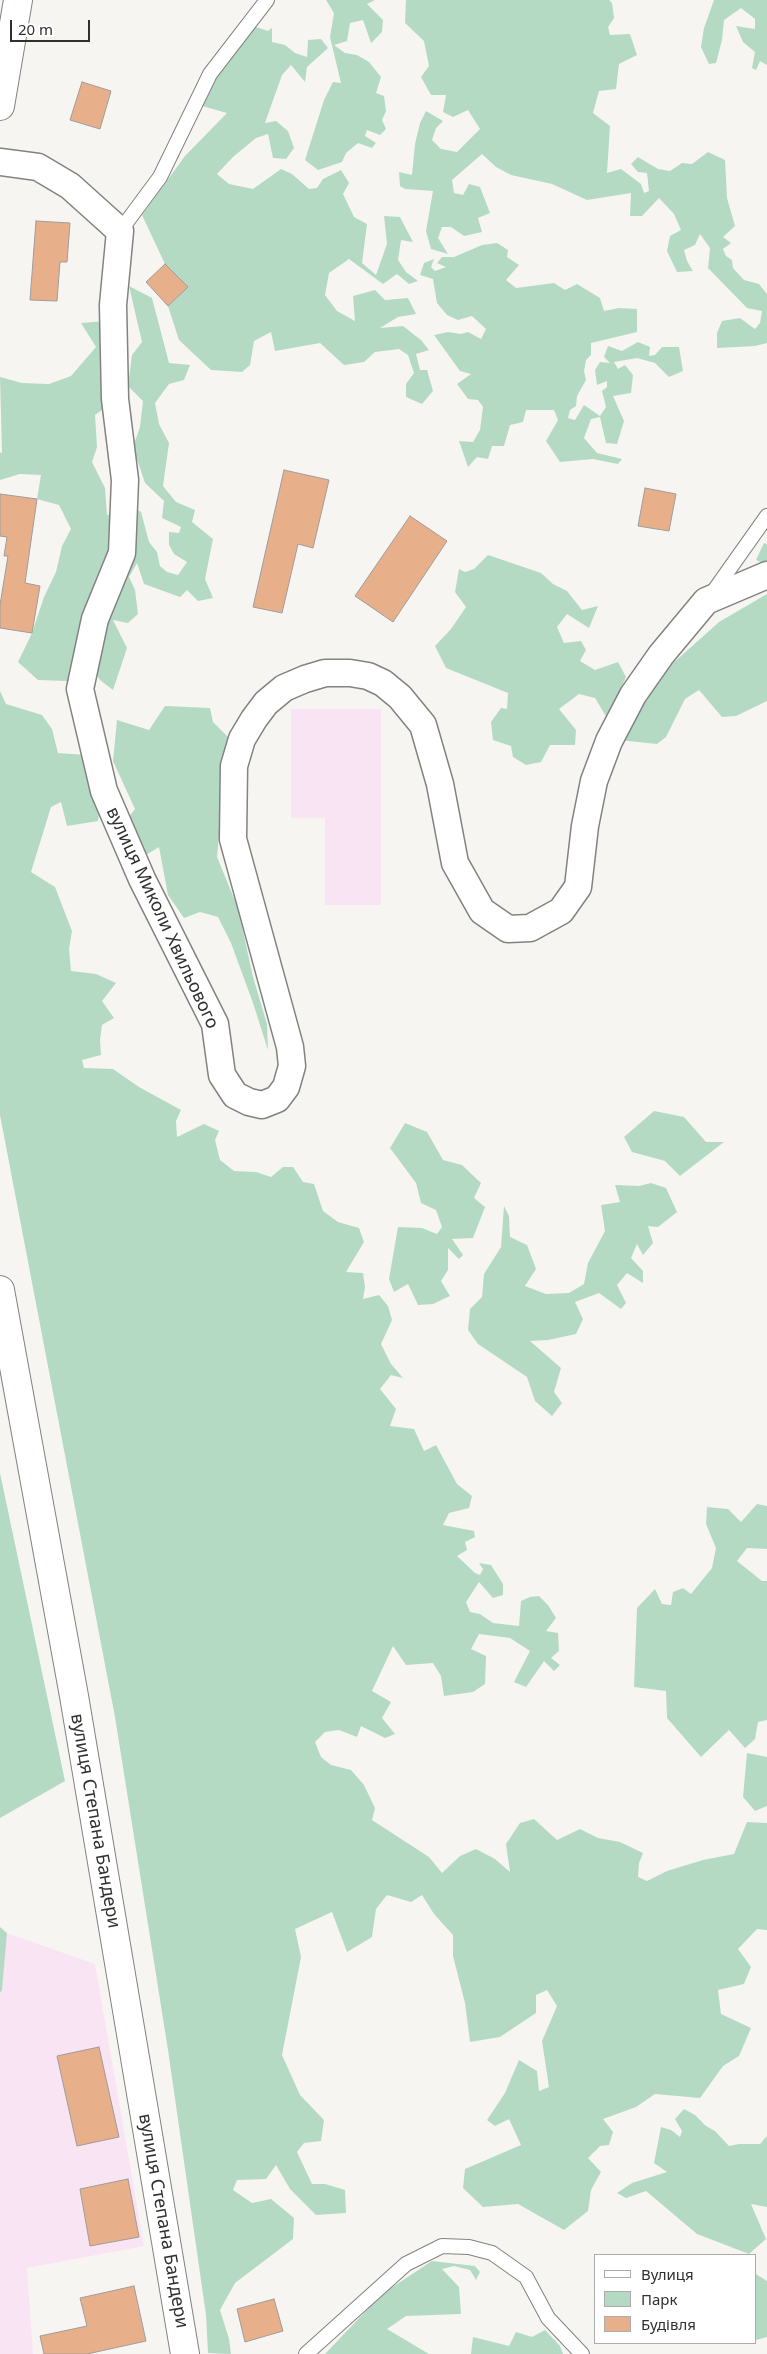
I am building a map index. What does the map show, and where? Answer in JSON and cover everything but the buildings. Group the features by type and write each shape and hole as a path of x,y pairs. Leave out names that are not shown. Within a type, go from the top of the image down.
{"main road":[{"path":"0,106 18,0"},
{"name":"вулиця Степана Бандери","path":"0,1290 74,1696 185,2354"}],"street":[{"path":"0,162 38,167 70,186 120,231"},
{"name":"вулиця Миколи Хвильового","path":"120,231 113,305 115,399 126,480 122,553 95,620 80,690 104,791 142,879 215,1024 222,1075 235,1095 248,1102 262,1105 277,1099 286,1087 292,1066 290,1047 233,840 234,766 242,739 266,703 284,688 324,673 350,673 368,676 383,683 400,697 423,725 440,784 455,863 482,911 508,929 530,928 561,911 578,887 585,826 594,781 609,741 633,695 661,655 706,601 767,575"}],"lane":[{"path":"120,231 160,177 210,74 267,0"},
{"path":"706,601 767,516"},
{"path":"306,2354 406,2264 442,2246 469,2247 492,2253 526,2277 548,2318 582,2354"}],"shaded area":[{"path":"291,709 381,709 381,905 325,905 325,818 291,818"},
{"path":"7,1933 95,1964 144,2246 27,2268 33,2354 0,2354 0,1993 2,1990"}],"green space":[{"path":"326,0 375,0 367,4 383,20 382,32 371,43 363,20 350,23 347,41 334,45 345,53 357,55 369,62 381,77 376,93 384,96 386,111 382,120 386,129 380,135 367,130 365,136 376,143 372,148 358,143 346,153 342,162 318,170 305,160 324,100 333,82 341,83 330,37 334,13"},
{"path":"406,0 609,0 612,3 614,18 608,27 610,35 630,34 637,55 619,64 616,89 599,91 593,113 610,126 607,173 621,169 641,184 644,193 649,191 647,173 638,172 631,164 638,157 658,169 670,171 682,163 692,164 708,152 725,160 727,198 735,226 723,237 731,243 723,249 726,256 732,260 733,268 744,280 759,284 767,294 767,343 755,346 717,348 717,333 722,321 740,318 755,329 760,323 762,311 747,308 708,268 710,248 700,234 695,245 684,250 687,261 693,271 677,272 667,251 670,236 681,230 674,214 659,198 642,216 630,216 631,193 587,200 552,184 511,175 496,167 482,154 452,180 454,193 463,195 469,184 480,187 490,213 478,218 482,232 464,236 451,227 442,227 438,238 448,254 431,249 426,231 433,191 405,189 400,186 399,172 412,175 415,144 420,123 426,111 443,121 436,128 432,140 441,149 457,152 480,129 468,110 453,117 443,112 446,95 431,95 421,77 429,66 424,41 405,23"},
{"path":"714,0 767,0 767,65 760,61 756,70 752,68 755,52 743,42 736,26 755,29 755,19 741,8 724,20 722,40 716,63 709,64 701,47 704,28"},
{"path":"253,26 268,31 272,28 272,42 285,45 295,53 307,57 308,40 321,39 328,48 307,67 305,82 291,65 282,75 265,123 276,121 288,131 294,148 286,159 273,158 268,134 256,138 233,157 217,174 229,184 253,189 281,169 292,174 309,189 317,188 323,179 341,170 349,183 343,194 354,217 367,224 362,263 376,275 387,244 384,216 400,217 413,242 401,240 398,260 406,272 418,281 409,284 397,274 383,284 349,259 329,273 325,295 337,311 355,321 353,296 375,290 385,300 408,298 416,314 398,317 380,328 403,326 421,340 429,350 416,354 420,370 427,370 433,391 422,404 406,397 406,384 414,373 408,355 399,349 375,352 364,362 344,365 320,343 275,351 271,332 254,341 250,365 242,372 211,370 179,340 168,306 187,287 165,264 142,215 185,156 227,113 202,106 214,76"},
{"path":"497,243 508,250 507,257 519,265 506,280 516,288 554,283 565,290 577,284 600,298 604,311 619,308 637,309 637,332 591,343 591,355 586,360 584,371 586,380 577,396 576,406 570,410 568,418 575,420 584,405 600,416 606,407 602,391 607,387 607,381 597,385 595,370 600,362 610,363 604,357 608,346 622,351 638,342 650,347 649,356 655,355 662,347 679,347 683,371 669,377 655,363 637,358 614,362 618,369 625,365 633,375 631,393 613,396 624,421 617,444 606,443 600,417 591,419 584,438 597,453 622,459 618,464 593,459 560,462 546,441 558,420 554,410 526,410 523,422 510,425 504,446 492,446 488,459 477,457 468,467 459,441 473,442 480,430 483,407 478,400 468,399 457,384 471,374 460,371 434,335 448,332 461,334 468,332 481,339 486,329 472,316 458,320 447,315 437,303 433,279 420,275 424,263 434,259 431,267 435,271 446,267 437,263 442,257 454,257 482,245"},
{"path":"129,286 152,298 169,363 190,365 184,380 169,384 155,403 159,424 169,443 163,486 176,502 195,510 192,522 213,539 205,579 213,598 198,601 187,590 180,597 144,584 137,563 129,577 135,590 138,614 128,623 113,620 127,648 113,690 100,680 91,666 74,692 66,681 38,680 18,662 32,633 44,597 56,572 62,546 71,529 59,505 37,499 41,475 20,474 0,480 0,453 2,452 0,377 22,383 49,384 71,376 96,347 81,323 106,321 109,354 101,378 110,390 109,405 95,415 97,447 92,462 105,488 107,515 133,507 141,512 149,542 157,552 160,566 167,572 178,575 187,562 174,554 169,545 169,532 179,533 181,527 162,518 164,501 145,483 133,447 140,427 143,401 128,386 132,355 142,342"},
{"path":"764,543 767,544 767,565 756,560"},
{"path":"488,555 541,573 553,584 567,591 582,610 598,606 589,628 567,614 557,627 564,643 581,641 586,650 580,661 595,670 618,662 626,677 607,718 595,698 579,694 559,709 576,730 575,745 550,745 541,762 526,765 513,757 511,746 493,740 491,722 501,708 507,709 508,693 446,668 435,646 451,629 466,607 455,592 459,569 465,572 474,569"},
{"path":"767,594 767,701 736,716 722,717 699,690 685,699 666,737 657,744 619,740 671,665 719,622"},
{"path":"0,691 6,704 42,715 52,729 58,753 87,755 100,808 98,821 67,826 61,802 51,807 31,872 55,887 72,931 69,949 71,971 96,974 116,983 102,1001 114,1018 102,1025 101,1055 82,1060 84,1068 113,1069 139,1087 181,1110 176,1121 177,1137 204,1124 219,1131 215,1140 220,1160 234,1171 256,1172 271,1177 283,1167 293,1167 303,1182 314,1184 323,1211 338,1222 359,1228 364,1242 346,1272 363,1273 365,1287 363,1299 379,1295 388,1306 392,1320 381,1344 391,1364 403,1378 391,1375 380,1389 396,1409 390,1426 414,1429 424,1451 436,1445 457,1484 472,1496 469,1508 449,1513 443,1525 474,1531 475,1537 465,1542 467,1550 457,1556 475,1573 480,1575 483,1569 479,1563 491,1565 503,1584 503,1595 493,1598 479,1582 466,1602 470,1612 480,1614 493,1623 519,1626 521,1601 539,1596 548,1605 556,1618 546,1631 558,1633 559,1651 551,1658 560,1665 554,1671 544,1661 526,1687 514,1682 530,1651 510,1638 479,1634 471,1649 486,1656 485,1684 473,1692 444,1696 441,1676 433,1663 406,1665 393,1646 372,1691 391,1702 382,1718 395,1734 385,1738 361,1726 357,1737 339,1730 325,1732 315,1742 321,1757 331,1765 351,1770 364,1785 375,1808 372,1820 429,1857 442,1873 460,1856 476,1849 495,1859 510,1872 506,1844 520,1823 534,1819 557,1840 580,1829 598,1838 620,1842 643,1853 639,1863 638,1877 647,1881 667,1871 703,1860 734,1854 747,1822 767,1823 767,1930 757,1929 738,1949 751,1967 744,1984 718,1990 721,2014 751,2028 739,2056 723,2066 700,2098 655,2094 636,2107 603,2119 613,2132 609,2145 600,2146 588,2158 601,2172 591,2190 588,2211 564,2230 518,2204 483,2207 463,2188 465,2169 521,2145 509,2119 495,2126 487,2120 505,2093 519,2060 537,2071 539,2091 549,2087 542,2041 557,2006 547,1990 536,1995 536,2013 500,2037 470,2042 465,2003 453,1956 453,1935 434,1914 422,1895 411,1902 387,1895 376,1909 372,1937 347,1952 332,1912 295,1929 301,1957 282,2055 300,2095 324,2120 321,2141 304,2143 297,2152 312,2184 325,2184 345,2190 346,2213 316,2215 290,2189 276,2165 266,2179 237,2180 233,2190 252,2203 271,2199 294,2218 293,2239 235,2283 220,2310 229,2339 231,2354 208,2353 206,2315 168,2050 115,1717 0,1115"},
{"path":"165,706 210,708 213,722 228,737 217,857 238,908 253,977 267,1024 268,1050 231,943 218,917 200,912 184,918 168,895 159,847 141,858 128,818 135,809 113,761 117,720 149,730"},
{"path":"654,1111 684,1117 706,1142 724,1142 680,1176 665,1161 632,1152 624,1137"},
{"path":"405,1123 427,1132 443,1160 462,1165 481,1183 474,1198 485,1207 473,1238 452,1239 463,1255 459,1259 448,1248 448,1270 441,1281 450,1296 433,1304 418,1305 408,1284 394,1292 389,1279 398,1227 422,1228 437,1234 442,1227 436,1210 421,1203 416,1183 390,1148"},
{"path":"651,1183 666,1188 677,1212 658,1227 648,1226 653,1243 643,1255 637,1244 631,1258 643,1271 643,1283 627,1273 617,1285 626,1303 621,1309 599,1293 575,1302 583,1319 576,1334 548,1340 530,1341 561,1368 554,1392 562,1403 552,1416 535,1401 527,1377 478,1344 468,1330 470,1309 482,1297 484,1274 501,1247 504,1206 509,1216 510,1237 527,1245 536,1269 525,1286 546,1294 569,1293 584,1284 588,1263 605,1231 601,1205 620,1202 615,1185 639,1186"},
{"path":"0,1473 65,1781 0,1818"},
{"path":"757,1504 767,1506 767,1549 747,1548 737,1561 762,1581 767,1581 767,1720 758,1722 755,1739 745,1748 729,1730 701,1757 667,1718 666,1691 634,1687 637,1608 655,1589 662,1604 671,1605 673,1592 683,1588 691,1594 712,1568 716,1548 706,1524 707,1507 728,1509 741,1522"},
{"path":"747,1753 767,1757 767,1806 755,1811 743,1797"},
{"path":"0,1927 7,1933 2,1990 0,1993"},
{"path":"684,2109 715,2131 729,2146 760,2144 767,2136 767,2207 751,2204 766,2239 749,2254 697,2234 646,2191 626,2198 617,2193 632,2183 667,2172 654,2163 661,2127 671,2130 680,2137 682,2131 675,2119"},
{"path":"432,2261 475,2266 480,2272 476,2280 470,2270 454,2266 442,2269 459,2287 461,2314 406,2316 387,2329 429,2354 325,2354 382,2294"},
{"path":"757,2275 767,2281 767,2337 757,2340"},
{"path":"545,2330 560,2346 563,2354 471,2354 473,2337 509,2346 516,2332 532,2337"}]}
